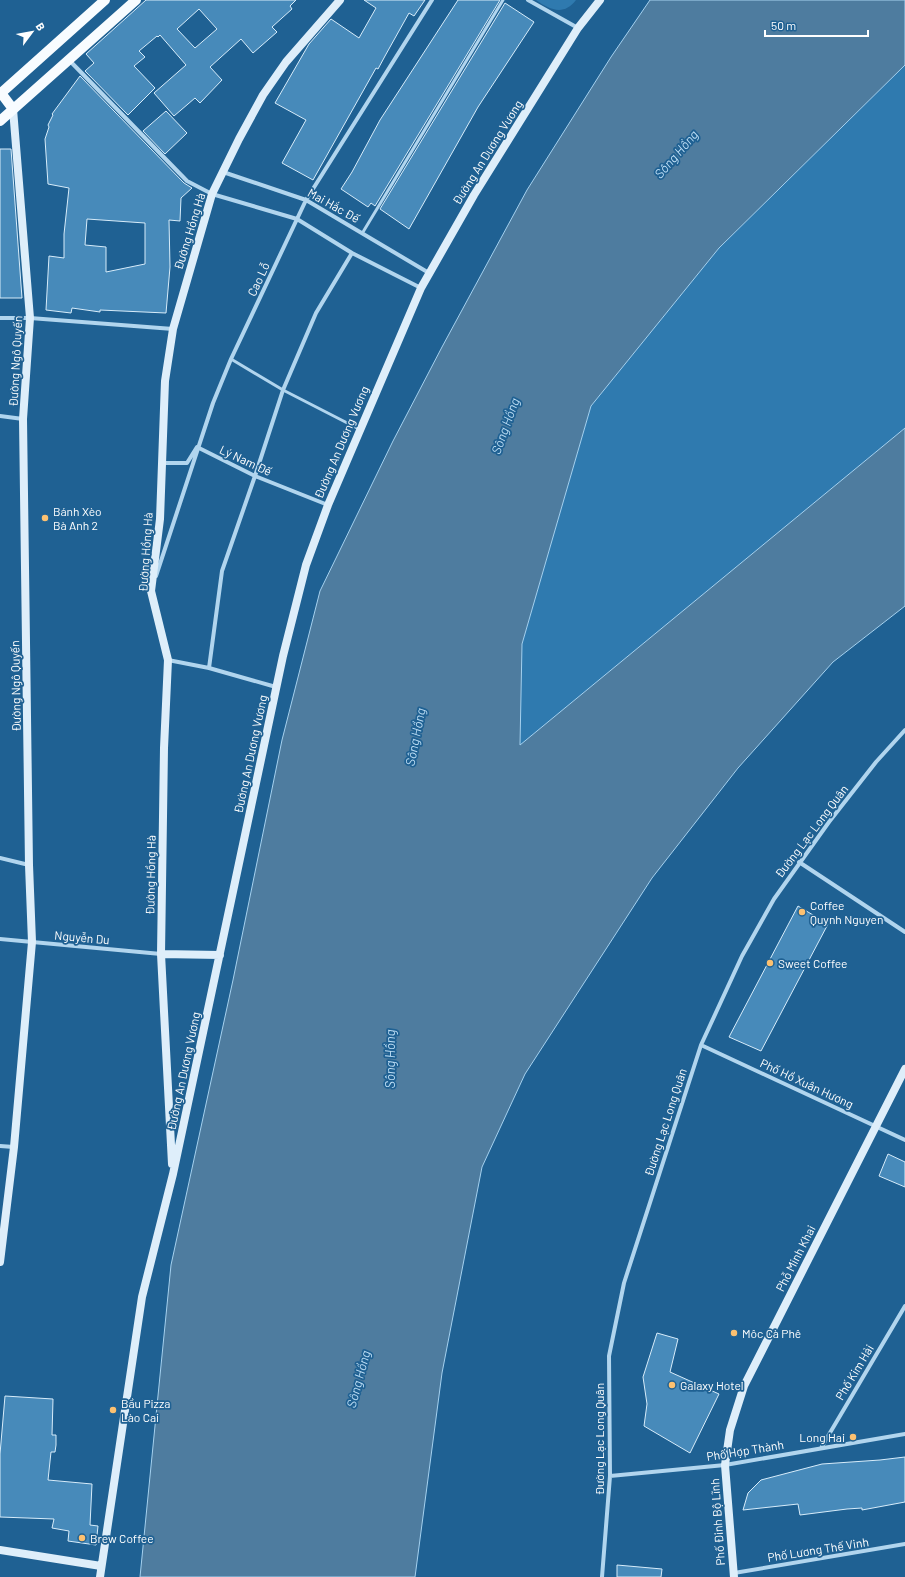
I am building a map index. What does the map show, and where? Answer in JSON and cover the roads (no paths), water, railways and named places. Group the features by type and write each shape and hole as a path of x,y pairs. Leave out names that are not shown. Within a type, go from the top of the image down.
{"main road":[{"path":"13,109 0,93 105,0"},
{"path":"0,121 136,0"}],"street":[{"name":"Đường Hồng Hà","path":"173,1174 161,954 164,748 168,660 151,591 160,519 165,381 173,329 212,194 263,95 286,62 340,0"},
{"name":"Cao Lỗ","path":"151,591 212,403 231,359 306,200 432,0"},
{"path":"528,0 578,28"},
{"name":"Đường An Dương Vương","path":"100,1577 142,1297 173,1174 283,656 306,565 328,505 421,288 474,195 578,28 600,0"},
{"path":"69,59 187,181 212,194 297,219 352,253 421,288"},
{"name":"Đường Ngô Quyến","path":"0,1262 14,1146 32,942 29,865 23,419 30,318 13,109"},
{"name":"Mai Hắc Đế","path":"223,172 306,200 363,232 429,273"},
{"path":"209,668 222,571 283,390 316,313 352,253"},
{"path":"0,318 30,318 173,329"},
{"path":"0,416 23,419"},
{"path":"162,463 187,463 197,447"},
{"name":"Lý Nam Đế","path":"197,447 255,476 328,505"},
{"path":"168,660 209,668 277,687"},
{"name":"Đường Lạc Long Quân","path":"602,1577 610,1476 609,1356 617,1314 643,1221 700,1045 742,956 774,899 799,862 876,762 905,730"},
{"path":"0,858 29,865"},
{"path":"799,862 905,932"},
{"name":"Nguyễn Du","path":"0,939 161,954"},
{"path":"161,954 220,955"},
{"name":"Phố Hồ Xuân Hương","path":"700,1045 905,1140"},
{"name":"Phỗ Minh Khai","path":"725,1465 731,1425 744,1386 905,1069"},
{"path":"0,1146 14,1146"},
{"name":"Phố Kim Hải","path":"821,1448 905,1306"},
{"name":"Phố Hợp Thành","path":"610,1476 725,1465 905,1434"},
{"name":"Phố Đinh Bộ Lĩnh","path":"725,1465 733,1575"},
{"name":"Phố Lương Thế Vinh","path":"733,1575 905,1544"},
{"path":"0,1550 101,1566"}],"lane":[{"path":"363,232 503,0"},
{"path":"231,359 283,390 360,430"}],"water":[{"name":"Sông Hồng","path":"650,0 905,0 905,65 719,248 591,406 522,644 520,745 905,428 905,606 833,662 738,768 652,878 525,1074 482,1167 442,1373 415,1577 140,1577 171,1265 233,980 282,740 320,591 393,441 527,190 611,57"}],"place":[{"name":"Bánh Xèo Bà Anh 2","path":"45,518"},
{"name":"Coffee Quynh Nguyen","path":"802,912"},
{"name":"Sweet Coffee","path":"770,963"},
{"name":"Môc Cà Phê","path":"734,1333"},
{"name":"Galaxy Hotel","path":"672,1385"},
{"name":"Bầu Pizza Lào Cai","path":"113,1410"},
{"name":"Long Hai","path":"853,1437"},
{"name":"Brew Coffee","path":"82,1538"}]}
